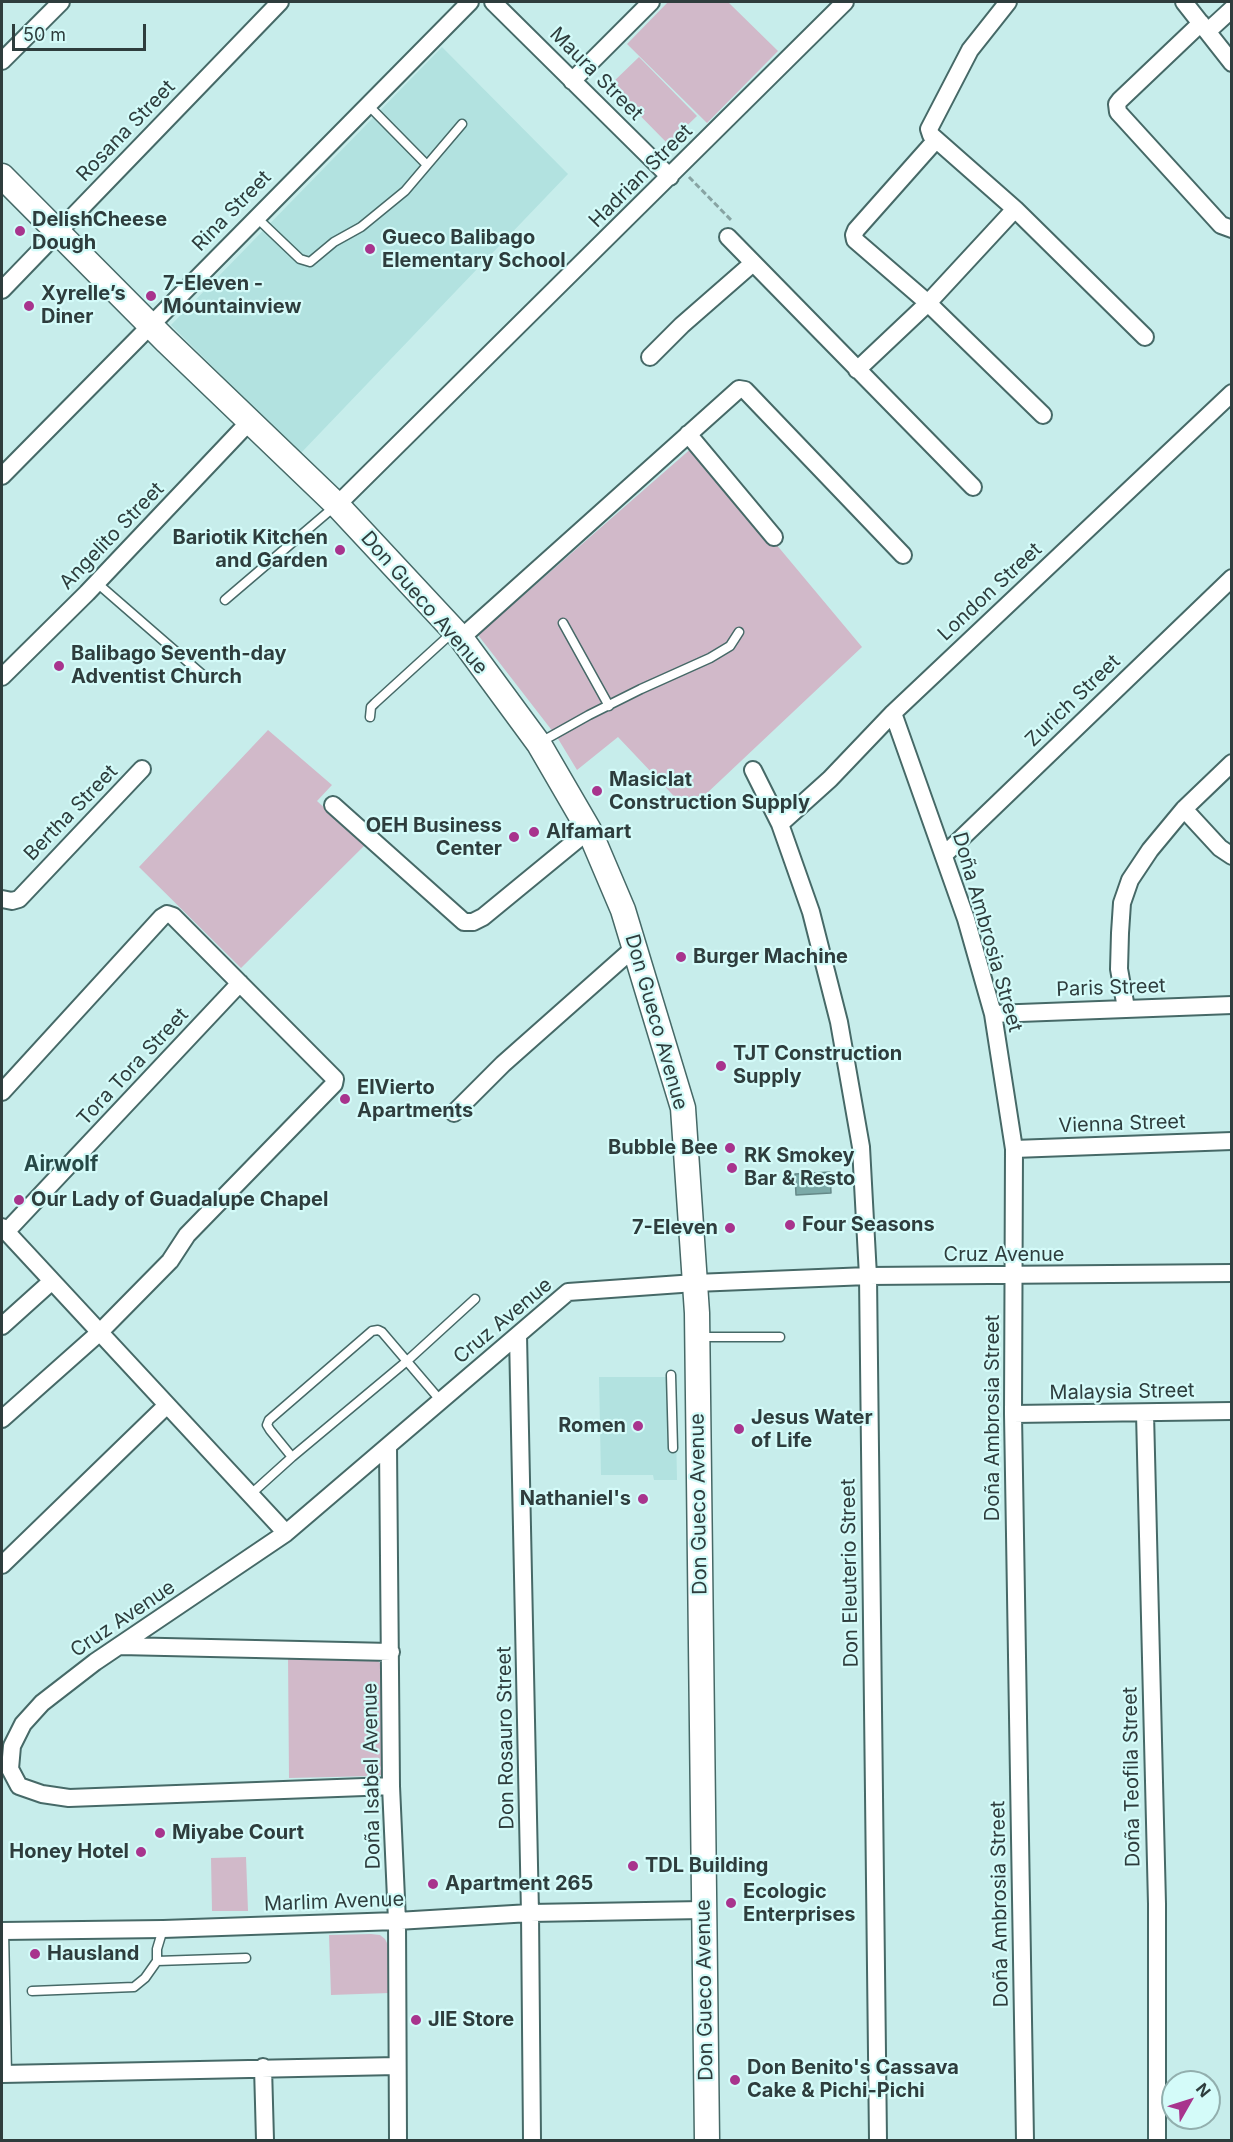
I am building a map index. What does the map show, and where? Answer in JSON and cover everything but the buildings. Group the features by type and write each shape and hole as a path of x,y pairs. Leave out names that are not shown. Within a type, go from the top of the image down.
{"main road":[{"name":"Don Gueco Avenue","path":"2,176 150,325 337,505 458,635 538,744 589,830 623,910 683,1108 695,1282 698,1337 707,2140"}],"street":[{"path":"2,61 61,2"},
{"name":"Rosana Street","path":"2,290 280,2"},
{"name":"Rina Street","path":"2,476 256,216 470,2"},
{"name":"Maura Street","path":"493,2 572,81 675,172"},
{"path":"572,81 651,2"},
{"name":"Hadrian Street","path":"337,505 845,2"},
{"path":"1008,2 970,50 929,129 935,141 1015,209 1145,337"},
{"path":"1184,2 1232,63"},
{"path":"1232,9 1205,27 1117,104 1118,112 1221,225 1232,230"},
{"path":"935,141 865,219 854,236 855,240 928,303 1043,415"},
{"path":"857,370 928,303 1015,209"},
{"path":"728,237 973,487"},
{"path":"650,357 682,325 753,262"},
{"path":"458,635 740,389 744,390 903,555"},
{"name":"London Street","path":"780,824 830,779 893,713 1232,393"},
{"name":"Angelito Street","path":"2,677 97,583 249,422"},
{"path":"688,434 774,537"},
{"name":"Zurich Street","path":"944,855 1232,578"},
{"name":"Doña Ambrosia Street","path":"893,713 966,919 993,1014 1014,1149 1013,1414 1025,2140"},
{"path":"1126,1008 1119,969 1122,903 1130,880 1150,850 1184,809 1232,763"},
{"name":"Bertha Street","path":"2,899 12,902 19,899 142,769"},
{"name":"Don Eleuterio Street","path":"753,770 780,824 811,912 839,1022 861,1147 868,1276 878,2140"},
{"path":"333,805 464,922 473,922 483,917 589,830"},
{"path":"1184,809 1220,848 1232,856"},
{"path":"2,1092 167,914 173,916 335,1079 334,1084 187,1235 170,1261 100,1332 2,1419"},
{"path":"454,1113 503,1064 635,947"},
{"name":"Tora Tora Street","path":"4,1229 240,983"},
{"name":"Paris Street","path":"993,1014 1232,1005"},
{"name":"Vienna Street","path":"1014,1149 1232,1141"},
{"path":"4,1229 286,1533"},
{"name":"Cruz Avenue","path":"391,1786 69,1798 42,1794 19,1786 10,1768 12,1746 23,1724 42,1703 68,1682 286,1533 568,1292 695,1282 868,1276 1232,1273"},
{"path":"2,1326 52,1281"},
{"name":"Don Rosauro Street","path":"518,1335 530,1913 532,2140"},
{"path":"2,1564 167,1405"},
{"name":"Malaysia Street","path":"1013,1414 1232,1410"},
{"name":"Doña Teofila Street","path":"1145,1413 1156,1904 1157,2140"},
{"name":"Doña Isabel Avenue","path":"388,1446 391,1786 397,1921 398,2140"},
{"path":"120,1646 391,1652"},
{"name":"Marlim Avenue","path":"3,1931 163,1929 397,1921 530,1913 703,1910"},
{"path":"4,2074 397,2066"},
{"path":"263,2067 265,2140"}],"lane":[{"path":"367,104 427,165"},
{"path":"256,216 300,259 310,262 334,242 361,227 405,191 462,124"},
{"path":"225,600 337,505"},
{"path":"97,583 204,676"},
{"path":"563,622 609,706"},
{"path":"538,744 641,689 710,658 730,646 739,632"},
{"path":"370,717 371,707 375,703 458,635"},
{"path":"251,1494 407,1361 475,1299"},
{"path":"292,1457 270,1430 267,1425 269,1420 372,1331 382,1332 440,1400"},
{"path":"698,1337 780,1337"},
{"path":"671,1375 674,1448"},
{"path":"32,1991 134,1987 145,1978 157,1961 157,1949 163,1929"},
{"path":"3,1931 4,2074"},
{"path":"157,1961 246,1958"}],"path":[{"path":"675,172 733,222 728,237"}],"shaded area":[{"path":"668,2 728,2 778,51 707,123 627,44"},
{"name":"Gueco Balibago Elementary School","path":"442,47 568,174 300,454 171,325"},
{"path":"639,57 697,116 668,144 610,85"},
{"path":"694,446 862,647 688,811 618,737 577,770 557,737 478,635"},
{"path":"268,730 332,785 317,801 365,845 241,968 139,867"},
{"path":"830,1172 831,1193 796,1195 795,1174"},
{"name":"Romen","path":"599,1377 675,1377 677,1480 654,1480 653,1475 601,1475"},
{"path":"288,1655 377,1660 382,1665 386,1771 375,1776 289,1778"},
{"path":"246,1857 248,1911 212,1911 211,1858"},
{"path":"329,1935 380,1935 389,1947 389,1993 331,1995"}],"place":[{"name":"DelishCheese Dough","path":"20,231"},
{"name":"Gueco Balibago Elementary School","path":"370,249"},
{"name":"7-Eleven - Mountainview","path":"151,296"},
{"name":"Xyrelle’s Diner","path":"29,306"},
{"name":"Bariotik Kitchen and Garden","path":"340,550"},
{"name":"Balibago Seventh-day Adventist Church","path":"59,666"},
{"name":"Masiclat Construction Supply","path":"597,791"},
{"name":"Alfamart","path":"534,832"},
{"name":"OEH Business Center","path":"514,837"},
{"name":"Burger Machine","path":"681,957"},
{"name":"TJT Construction Supply","path":"721,1066"},
{"name":"ElVierto Apartments","path":"345,1099"},
{"name":"Bubble Bee","path":"730,1148"},
{"name":"RK Smokey Bar & Resto","path":"732,1168"},
{"name":"Our Lady of Guadalupe Chapel","path":"19,1200"},
{"name":"Four Seasons","path":"790,1225"},
{"name":"7-Eleven","path":"730,1228"},
{"name":"Romen","path":"638,1426"},
{"name":"Jesus Water of Life","path":"739,1429"},
{"name":"Nathaniel's","path":"643,1499"},
{"name":"Miyabe Court","path":"160,1833"},
{"name":"Honey Hotel","path":"141,1852"},
{"name":"TDL Building","path":"633,1866"},
{"name":"Apartment 265","path":"433,1884"},
{"name":"Ecologic Enterprises","path":"731,1903"},
{"name":"Hausland","path":"35,1954"},
{"name":"JIE Store","path":"416,2020"},
{"name":"Don Benito's Cassava Cake & Pichi-Pichi","path":"735,2080"}],"district":[{"name":"Airwolf","path":"61,1165"}]}
